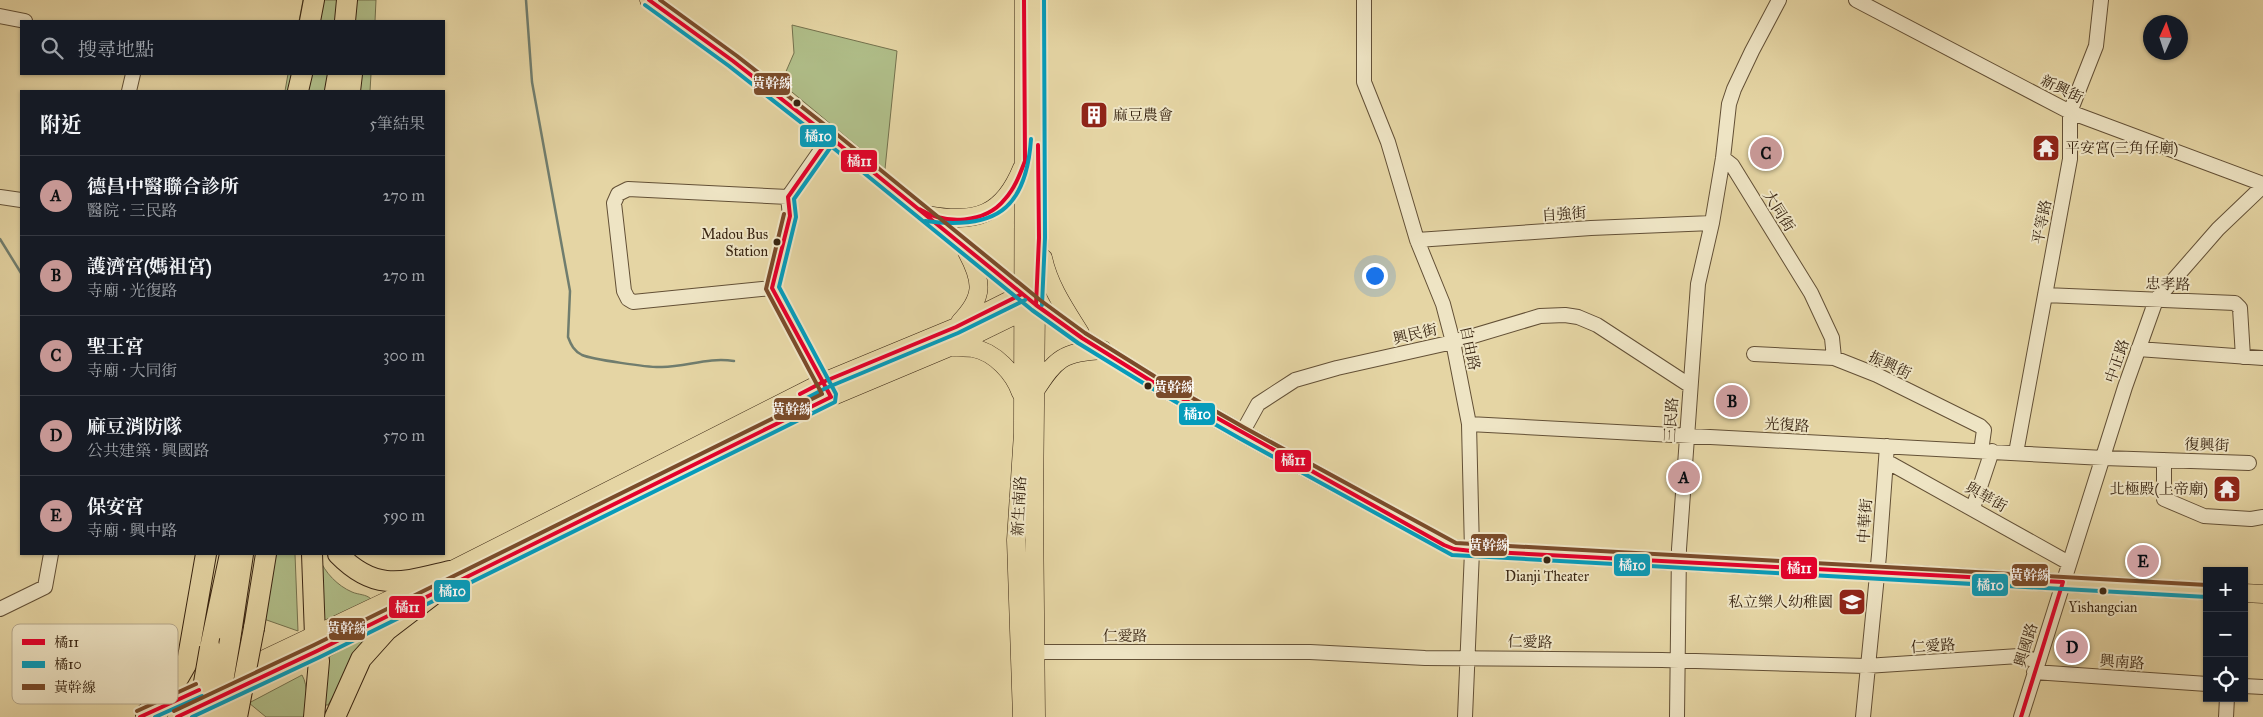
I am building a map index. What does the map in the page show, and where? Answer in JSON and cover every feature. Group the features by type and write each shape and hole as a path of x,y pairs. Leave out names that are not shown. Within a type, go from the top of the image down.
{"highway":[{"path":"310,20 314,0"},
{"path":"324,20 328,0"},
{"path":"345,20 348,0"},
{"path":"357,20 359,0"},
{"path":"298,90 302,75"},
{"path":"312,90 315,75"},
{"path":"335,90 338,75"},
{"path":"350,90 352,75"},
{"path":"178,679 188,663 206,555"},
{"path":"198,717 210,648 230,555"},
{"path":"217,717 243,555"},
{"path":"237,717 266,555"},
{"path":"312,555 318,685 314,717"},
{"path":"339,555 353,570 378,580 398,583 450,571"},
{"path":"335,717 361,659 388,630 438,591"},
{"path":"143,716 156,704"}],"main road":[{"path":"650,0 733,61 830,137 964,247 1027,303 1151,381 1454,549 2203,590"},
{"path":"1024,0 1024,161 1027,303"},
{"path":"1038,0 1039,238 1045,271 1082,338"},
{"path":"926,215 948,219 972,218 991,212 1003,202 1015,185 1024,161"},
{"path":"178,701 438,591 827,389 950,347 1027,303 1039,238"},
{"path":"956,326 970,312 980,288 976,268 964,247"},
{"path":"177,717 450,571 956,326 1027,303"},
{"name":"新生南路","path":"1022,717 1028,652 1029,395 1027,303"},
{"path":"950,347 974,348 1003,364 1029,395 1061,358 1074,352 1103,350"},
{"path":"2248,593 2263,594"},
{"name":"新生南路","path":"1028,652 1036,717"},
{"path":"143,716 171,704"}],"street":[{"name":"自由路","path":"1364,0 1364,82 1388,142 1417,240 1443,304 1453,342 1469,424 1472,551 1469,658 1465,717"},
{"path":"1723,158 1727,116 1734,89 1779,0"},
{"name":"新興街","path":"1856,0 2070,112 2263,185"},
{"name":"平等路","path":"2016,453 2070,159 2070,112 2096,46 2100,0"},
{"path":"0,16 20,20"},
{"path":"130,90 133,75"},
{"path":"827,389 772,288 790,216 788,197 830,137"},
{"name":"三民路","path":"1677,717 1678,562 1689,385 1698,284 1712,223 1723,158"},
{"name":"大同街","path":"1723,158 1732,165 1811,293 1832,338 1834,358"},
{"name":"中正路","path":"2063,582 2138,349 2156,300 2218,229 2263,185"},
{"path":"772,288 632,302 624,291 614,203 618,194 628,189 788,197"},
{"path":"0,197 20,200"},
{"name":"自強街","path":"1417,240 1591,228 1712,223"},
{"name":"忠孝路","path":"2044,295 2235,303 2240,308 2243,357"},
{"name":"興民街","path":"1242,433 1258,404 1295,380 1337,368 1453,342 1540,316 1565,315 1578,317 1605,330 1689,385"},
{"path":"2138,349 2263,358"},
{"name":"振興街","path":"1754,354 1834,358 1877,375 1980,426 1984,430 1986,451"},
{"name":"光復路","path":"1469,424 2104,458"},
{"name":"中華街","path":"1863,717 1866,666 1877,571 1887,446"},
{"path":"1973,508 1986,451"},
{"name":"復興街","path":"2104,458 2249,463"},
{"name":"復興街","path":"2164,460 2164,499 2204,516 2233,518 2263,517"},
{"name":"與華街","path":"1886,461 2069,563"},
{"path":"0,609 45,586 50,555"},
{"name":"興國路","path":"2021,717 2063,582"},
{"name":"仁愛路","path":"1028,652 1310,652 1425,658 1677,661 1866,666 2018,656 2036,666"},
{"name":"興南路","path":"2036,666 2203,684"},
{"path":"2248,686 2263,687"},
{"path":"2226,717 2227,702"}],"green space":[{"path":"303,0 376,0 375,20 299,20"},
{"path":"792,25 897,51 885,169 781,83 794,53"},
{"path":"288,75 371,75 370,90 285,90"},
{"path":"272,555 295,555 298,631 261,618"},
{"path":"319,558 328,574 337,583 352,592 365,595 371,599 312,630"},
{"path":"372,632 328,705 322,705 315,665"},
{"path":"302,675 306,690 304,717 266,717 249,703"}],"waterway":[{"path":"526,0 532,82 570,291 568,337 572,345 575,350 588,357 655,367 671,367 715,360 734,361"},
{"path":"0,239 20,271"}],"transit line":[{"name":"橘11","path":"649,0 733,61 830,137 1036,305 1082,338 1151,381 1444,545 1454,549 1472,551 2063,582"},
{"name":"黃幹線","path":"660,0 737,56 834,132 1040,300 1085,333 1154,376 1245,428 1456,543 2203,585"},
{"name":"橘11","path":"919,209 941,218 964,219 976,217 997,207 1009,195 1017,181 1025,161 1024,0"},
{"name":"橘10","path":"1042,305 1045,238 1044,0"},
{"name":"橘10","path":"645,5 729,66 826,142 1032,310 1078,343 1239,438 1452,555 2203,597"},
{"name":"橘11","path":"177,717 317,651 831,397 772,288 790,216 788,197 830,137"},
{"name":"橘10","path":"925,221 970,222 988,218 1002,210 1013,199 1022,183 1028,164 1031,139"},
{"name":"橘10","path":"192,717 320,657 835,402 836,394 779,287 796,217 794,199 835,141"},
{"name":"橘11","path":"1036,305 1039,238 1038,145"},
{"name":"黃幹線","path":"174,711 314,645 822,394 766,289 784,214"},
{"name":"橘11","path":"800,394 823,382 956,327 1022,294"},
{"name":"橘10","path":"803,400 826,388 958,333 1025,300"},
{"name":"橘11","path":"2021,717 2063,582"},
{"name":"黃幹線","path":"178,692 196,684"},
{"name":"橘11","path":"178,700 199,690"},
{"name":"橘10","path":"155,717 202,696"},
{"name":"黃幹線","path":"137,711 152,704"},
{"name":"橘11","path":"140,717 168,704"}],"place":[{"name":"麻豆農會","path":"1094,115"},
{"name":"平安宮(三角仔廟)","path":"2046,148"},
{"name":"聖王宮","path":"1766,153"},
{"name":"Madou Bus Station","path":"777,242"},
{"name":"護濟宮(媽祖宮)","path":"1732,401"},
{"name":"德昌中醫聯合診所","path":"1684,477"},
{"name":"北極殿(上帝廟)","path":"2227,489"},
{"name":"Dianji Theater","path":"1547,560"},
{"name":"保安宮","path":"2143,561"},
{"name":"Yishangcian","path":"2103,591"},
{"name":"私立樂人幼稚園","path":"1852,602"},
{"name":"麻豆消防隊","path":"2072,647"}]}
